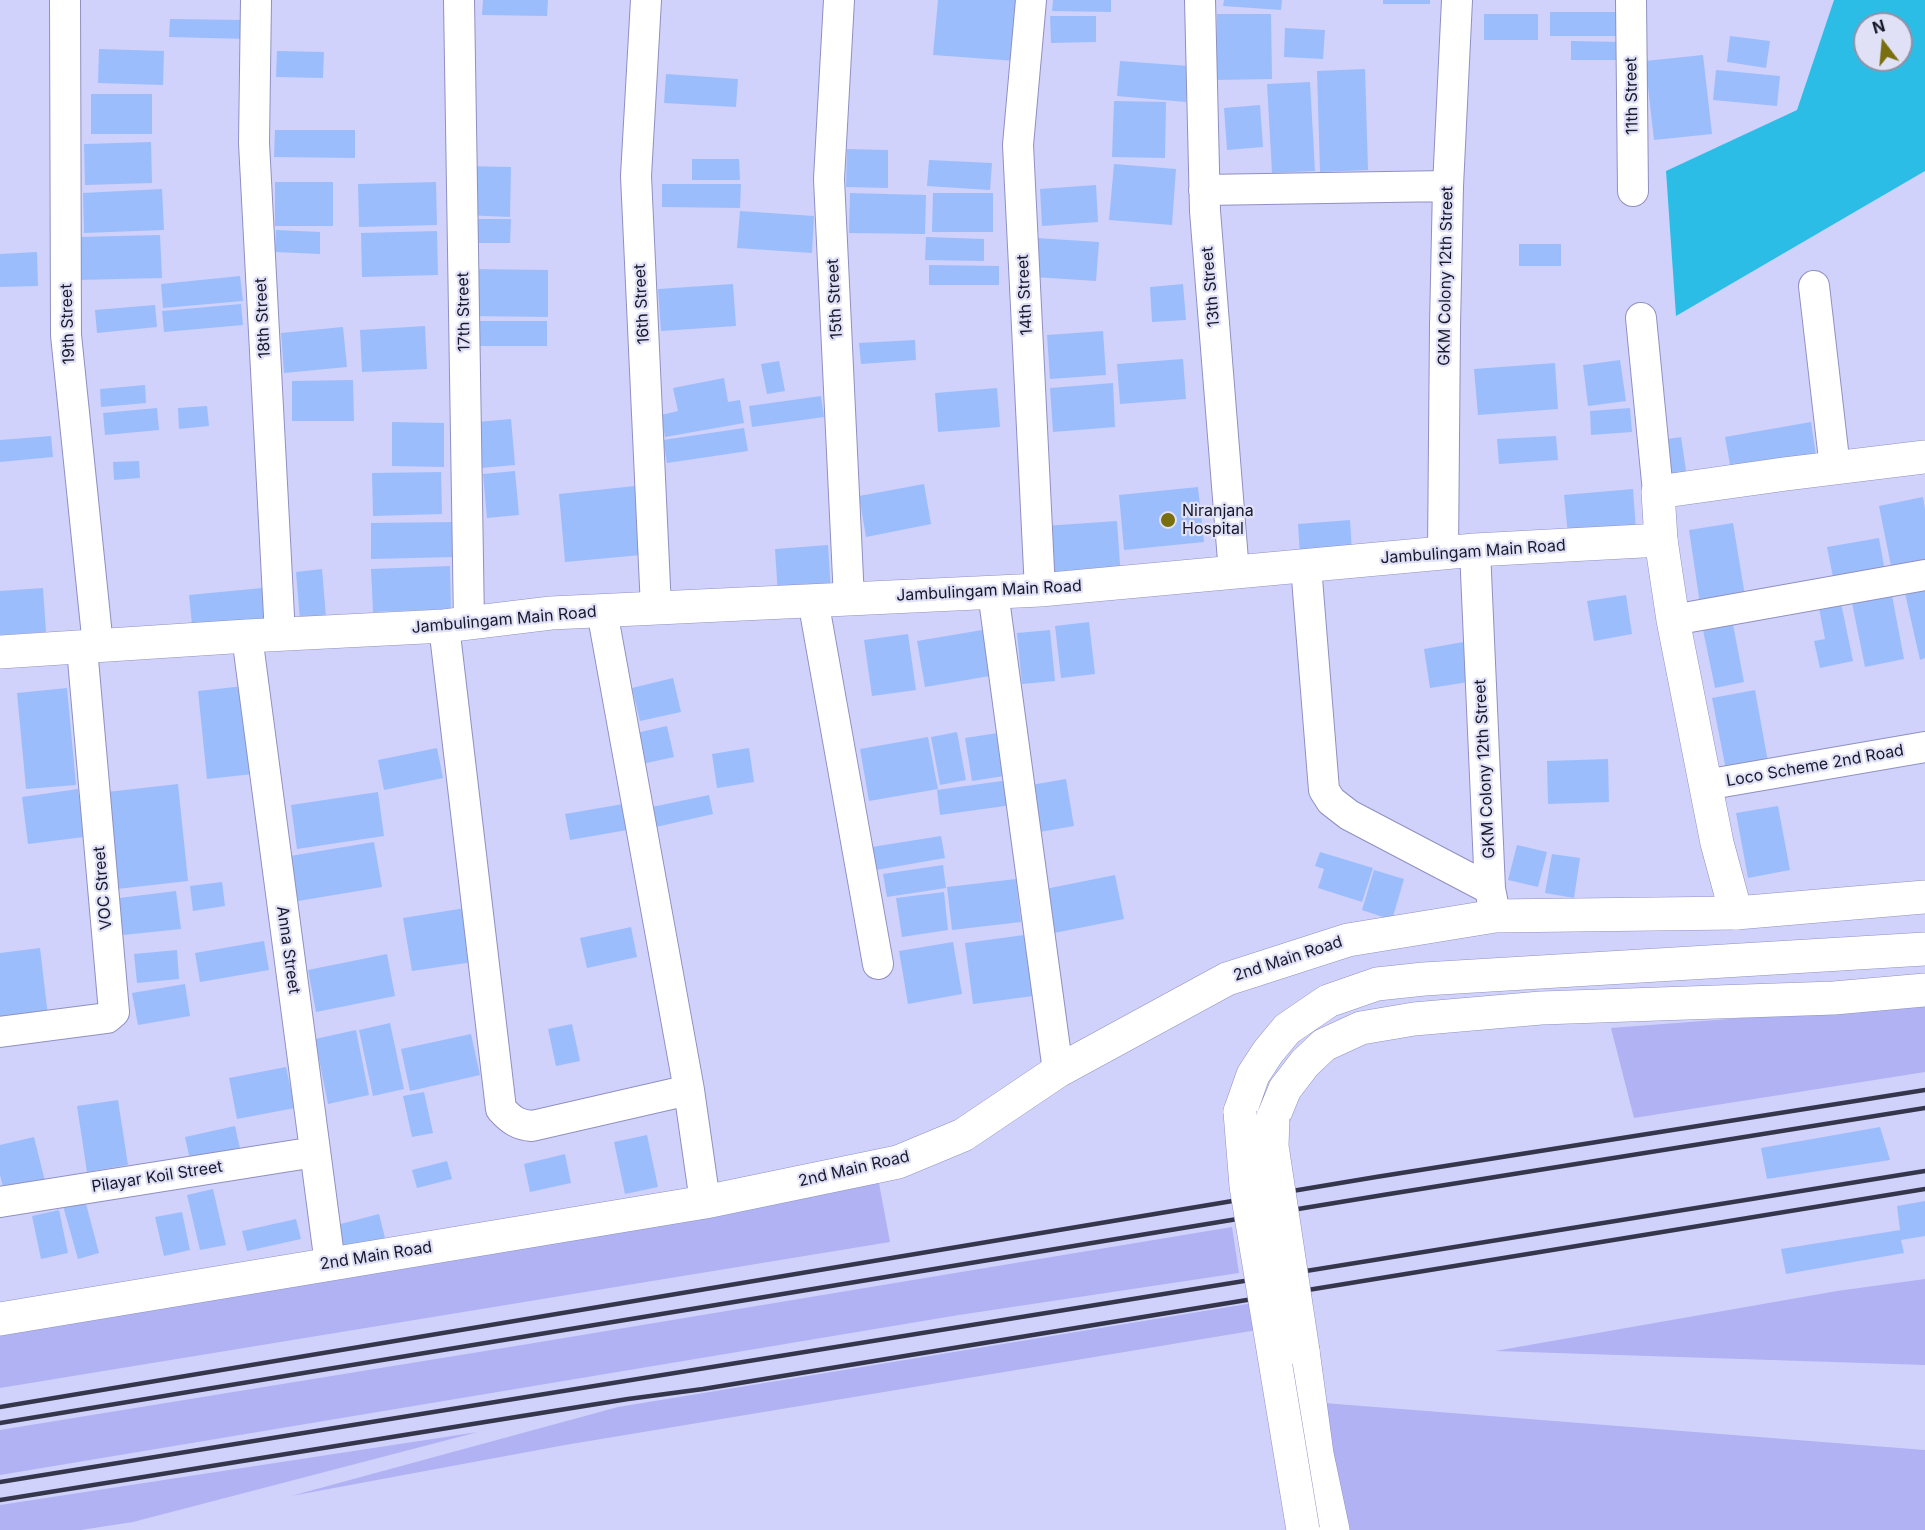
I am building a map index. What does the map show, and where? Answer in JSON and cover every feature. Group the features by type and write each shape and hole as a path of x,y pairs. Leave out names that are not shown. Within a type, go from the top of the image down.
{"street":[{"name":"19th Street","path":"65,0 66,335 90,647"},
{"name":"18th Street","path":"256,0 254,143 280,635"},
{"name":"17th Street","path":"459,0 457,625 501,1109 520,1125 532,1126 689,1090"},
{"name":"16th Street","path":"646,0 636,176 657,608"},
{"name":"15th Street","path":"838,0 829,179 849,598"},
{"name":"14th Street","path":"1031,0 1018,145 1040,590"},
{"name":"13th Street","path":"1200,0 1204,190 1234,573"},
{"name":"GKM Colony 12th Street","path":"1457,0 1448,186 1445,326 1459,552 1493,902"},
{"name":"11th Street","path":"1631,0 1634,192"},
{"path":"1204,190 1448,186"},
{"path":"1814,286 1835,468"},
{"path":"1641,318 1661,540 1673,620 1717,843 1736,913"},
{"path":"1658,492 1925,457"},
{"name":"Jambulingam Main Road","path":"0,652 457,625 551,613 1040,590 1459,552 1661,540"},
{"path":"1306,566 1324,790 1331,801 1349,815 1493,902"},
{"path":"1673,620 1925,575"},
{"path":"993,592 1058,1071"},
{"path":"813,600 878,964"},
{"path":"602,611 689,1090 705,1202"},
{"name":"Anna Street","path":"247,636 330,1264"},
{"name":"VOC Street","path":"0,1032 107,1018 114,1011 90,647"},
{"name":"Loco Scheme 2nd Road","path":"1705,785 1925,747"},
{"name":"2nd Main Road","path":"0,1319 705,1202 898,1162 963,1135 1058,1071 1227,979 1348,940 1493,902 1736,913 1925,897"},
{"path":"1303,1530 1246,1186 1240,1112 1252,1075 1287,1029 1328,1001 1377,984 1424,979 1925,949"},
{"path":"1333,1530 1317,1454 1272,1146 1273,1118 1284,1089 1305,1063 1324,1045 1361,1028 1414,1019 1541,1008 1834,998 1925,990"},
{"name":"Pilayar Koil Street","path":"0,1202 315,1152"}],"shaded area":[{"path":"1834,0 1925,0 1925,171 1676,316 1666,171 1797,110"},
{"path":"1925,1004 1925,1072 1634,1118 1611,1028"},
{"path":"878,1178 890,1242 0,1388 0,1334"},
{"path":"1232,1227 1239,1273 959,1315 0,1475 0,1430"},
{"path":"1925,1279 1925,1365 1495,1351 1837,1291"},
{"path":"1253,1303 1257,1330 565,1445 291,1496 618,1407"},
{"path":"1324,1403 1925,1450 1925,1530 1347,1530"},
{"path":"478,1432 133,1522 81,1530 0,1530 0,1505"}],"building":[{"path":"483,0 548,0 547,16 482,15"},
{"path":"938,0 1021,0 1016,61 933,55"},
{"path":"1053,0 1111,0 1111,12 1052,11"},
{"path":"1224,0 1282,0 1281,10 1223,6"},
{"path":"1383,0 1430,0 1430,4 1383,4"},
{"path":"1550,12 1617,12 1617,36 1550,36"},
{"path":"1217,14 1271,14 1272,79 1217,80"},
{"path":"1484,14 1538,14 1538,40 1484,40"},
{"path":"1050,16 1096,16 1096,42 1051,43"},
{"path":"170,19 247,20 246,39 169,37"},
{"path":"1285,28 1325,30 1323,59 1284,57"},
{"path":"1730,36 1770,41 1766,68 1727,62"},
{"path":"1571,41 1620,42 1620,60 1571,60"},
{"path":"99,49 164,51 163,85 98,83"},
{"path":"277,51 324,52 323,78 276,77"},
{"path":"1703,55 1712,134 1654,140 1645,61"},
{"path":"1120,61 1189,66 1186,102 1117,96"},
{"path":"1365,69 1368,170 1320,172 1317,71"},
{"path":"1716,70 1780,76 1777,106 1713,100"},
{"path":"666,74 738,79 736,107 664,103"},
{"path":"1310,82 1315,171 1272,173 1267,84"},
{"path":"91,94 152,94 152,134 91,134"},
{"path":"1114,101 1166,102 1165,158 1112,157"},
{"path":"1260,105 1263,147 1227,150 1224,108"},
{"path":"275,130 355,130 355,158 274,157"},
{"path":"151,142 152,183 85,185 84,144"},
{"path":"847,149 888,150 888,188 846,187"},
{"path":"692,159 739,159 740,180 692,180"},
{"path":"929,160 992,163 990,190 927,186"},
{"path":"1114,164 1176,169 1172,225 1109,220"},
{"path":"466,166 511,167 510,217 465,215"},
{"path":"275,182 333,182 333,226 275,226"},
{"path":"436,182 437,225 359,227 358,184"},
{"path":"662,184 741,184 740,208 662,207"},
{"path":"1096,185 1098,222 1042,226 1040,189"},
{"path":"162,189 164,230 84,233 83,193"},
{"path":"850,193 926,195 925,234 849,233"},
{"path":"933,193 993,193 993,232 932,232"},
{"path":"740,211 814,216 812,253 737,248"},
{"path":"465,219 511,219 510,243 465,243"},
{"path":"276,230 320,232 320,254 275,252"},
{"path":"437,231 438,275 362,277 361,233"},
{"path":"160,235 162,278 78,280 77,237"},
{"path":"926,237 984,239 984,261 925,260"},
{"path":"1037,238 1099,242 1096,281 1034,277"},
{"path":"1519,244 1561,244 1561,266 1519,266"},
{"path":"37,252 38,286 0,287 0,254"},
{"path":"929,265 999,266 999,285 929,285"},
{"path":"471,269 548,270 548,317 470,316"},
{"path":"240,276 243,301 163,308 161,284"},
{"path":"733,284 736,326 661,331 658,289"},
{"path":"1183,284 1186,320 1152,322 1150,287"},
{"path":"241,304 243,325 164,332 162,311"},
{"path":"155,305 157,327 97,333 95,310"},
{"path":"477,321 547,321 547,346 477,346"},
{"path":"425,326 427,369 362,372 360,330"},
{"path":"343,327 347,367 284,373 281,333"},
{"path":"1103,331 1106,375 1050,379 1047,335"},
{"path":"915,340 916,360 861,364 859,343"},
{"path":"1183,359 1186,399 1120,404 1117,364"},
{"path":"1620,360 1626,401 1588,406 1583,365"},
{"path":"779,361 785,391 767,394 761,364"},
{"path":"1555,363 1558,409 1478,415 1474,369"},
{"path":"724,378 728,402 740,400 744,423 665,437 661,415 678,411 673,388"},
{"path":"353,380 354,421 292,421 292,381"},
{"path":"1113,383 1115,427 1053,432 1050,388"},
{"path":"145,385 146,403 101,407 100,389"},
{"path":"997,388 1000,427 938,432 935,393"},
{"path":"821,396 824,417 752,427 749,406"},
{"path":"207,406 209,426 179,429 178,408"},
{"path":"157,408 159,430 105,435 103,413"},
{"path":"1630,408 1632,432 1591,435 1590,411"},
{"path":"511,419 515,465 481,468 477,422"},
{"path":"392,422 444,423 444,467 392,466"},
{"path":"1811,422 1816,455 1731,470 1725,437"},
{"path":"744,428 748,451 667,463 663,440"},
{"path":"51,436 53,457 0,462 0,440"},
{"path":"1556,436 1558,460 1499,464 1497,439"},
{"path":"1681,437 1687,477 1667,480 1661,440"},
{"path":"139,461 140,478 114,480 113,462"},
{"path":"515,471 519,515 487,518 483,474"},
{"path":"441,472 442,514 373,516 372,473"},
{"path":"924,484 931,524 866,537 859,496"},
{"path":"635,486 641,555 565,562 559,494"},
{"path":"1198,487 1204,542 1124,550 1119,495"},
{"path":"1633,489 1636,530 1568,535 1564,495"},
{"path":"1923,497 1925,564 1892,571 1879,506"},
{"path":"1350,520 1352,552 1300,556 1298,524"},
{"path":"1117,521 1121,578 1048,583 1044,526"},
{"path":"453,522 454,557 371,559 371,523"},
{"path":"1733,523 1745,596 1700,604 1689,530"},
{"path":"1879,538 1885,572 1834,582 1827,547"},
{"path":"828,545 831,591 778,596 775,549"},
{"path":"450,566 451,609 373,612 371,569"},
{"path":"322,569 326,617 300,620 296,572"},
{"path":"1925,584 1925,658 1920,660 1904,589"},
{"path":"43,588 46,632 0,635 0,591"},
{"path":"262,588 265,619 192,625 189,595"},
{"path":"1891,590 1904,659 1865,667 1851,598"},
{"path":"1626,595 1632,634 1594,641 1587,601"},
{"path":"1840,598 1853,661 1820,668 1814,641 1825,639 1818,603"},
{"path":"1732,619 1744,682 1715,688 1702,625"},
{"path":"1089,622 1095,674 1061,678 1055,626"},
{"path":"988,629 996,675 925,687 917,641"},
{"path":"1050,630 1055,681 1022,684 1017,633"},
{"path":"908,634 916,690 872,696 864,640"},
{"path":"1469,641 1475,681 1430,688 1424,649"},
{"path":"673,678 681,712 640,721 632,688"},
{"path":"244,686 253,774 207,779 198,691"},
{"path":"67,688 76,785 26,789 17,693"},
{"path":"1755,690 1768,762 1726,770 1712,698"},
{"path":"667,726 674,757 642,764 636,733"},
{"path":"957,732 966,780 940,785 931,737"},
{"path":"998,733 1004,776 972,781 965,738"},
{"path":"928,737 938,789 869,801 860,749"},
{"path":"437,748 443,778 384,790 378,760"},
{"path":"749,748 754,782 717,788 712,754"},
{"path":"1608,759 1609,802 1548,804 1547,761"},
{"path":"1066,779 1074,826 1040,832 1031,785"},
{"path":"1009,780 1012,805 940,815 937,790"},
{"path":"178,784 188,881 117,889 107,792"},
{"path":"78,789 84,837 28,844 22,797"},
{"path":"378,792 384,836 297,849 291,805"},
{"path":"709,795 713,814 656,827 652,807"},
{"path":"623,804 627,830 570,840 565,814"},
{"path":"1778,806 1790,870 1748,878 1736,813"},
{"path":"941,836 945,858 876,870 872,847"},
{"path":"374,842 382,887 298,901 290,856"},
{"path":"1517,845 1547,852 1538,887 1508,880"},
{"path":"1320,852 1373,868 1362,902 1318,888 1324,869 1315,866"},
{"path":"1552,854 1580,858 1574,898 1545,893"},
{"path":"943,865 946,888 887,897 883,874"},
{"path":"1374,870 1404,879 1392,920 1362,910"},
{"path":"1115,875 1124,919 1054,933 1045,889"},
{"path":"1016,879 1021,922 952,930 947,887"},
{"path":"222,882 225,906 193,911 190,886"},
{"path":"176,891 181,929 123,935 119,898"},
{"path":"944,892 948,930 902,937 896,898"},
{"path":"465,908 473,962 412,971 403,918"},
{"path":"631,927 637,957 587,968 580,938"},
{"path":"1024,935 1033,996 973,1004 965,943"},
{"path":"264,941 269,970 200,982 195,953"},
{"path":"953,942 962,994 908,1004 899,951"},
{"path":"40,948 48,1016 0,1022 0,953"},
{"path":"177,950 179,979 137,983 134,954"},
{"path":"387,954 395,996 316,1012 308,970"},
{"path":"185,984 190,1016 138,1025 132,993"},
{"path":"390,1023 404,1089 373,1096 359,1030"},
{"path":"572,1024 580,1061 556,1066 548,1029"},
{"path":"356,1030 369,1095 328,1104 315,1039"},
{"path":"471,1034 480,1075 410,1091 401,1049"},
{"path":"286,1067 295,1108 237,1119 229,1078"},
{"path":"424,1092 433,1133 412,1137 403,1096"},
{"path":"118,1100 128,1165 87,1172 77,1106"},
{"path":"235,1126 241,1153 191,1164 185,1137"},
{"path":"1880,1127 1890,1160 1767,1179 1761,1148"},
{"path":"647,1135 658,1187 625,1194 614,1142"},
{"path":"34,1137 45,1181 4,1191 0,1175 0,1145"},
{"path":"565,1154 571,1183 530,1192 524,1164"},
{"path":"447,1161 452,1179 417,1188 412,1170"},
{"path":"213,1189 226,1245 200,1250 187,1195"},
{"path":"85,1200 99,1253 78,1259 63,1206"},
{"path":"1925,1201 1925,1236 1901,1240 1904,1253 1786,1274 1781,1249 1900,1230 1897,1206"},
{"path":"59,1210 68,1253 41,1259 32,1216"},
{"path":"182,1212 190,1250 164,1256 155,1217"},
{"path":"379,1214 386,1242 340,1254 333,1226"},
{"path":"296,1219 301,1239 247,1251 242,1231"}],"railway":[{"path":"0,1407 1376,1177 1925,1090"},
{"path":"0,1423 1925,1108"},
{"path":"0,1482 1925,1171"},
{"path":"0,1500 628,1399 703,1389 1925,1189"}],"place":[{"name":"Niranjana Hospital","path":"1168,520"}]}
